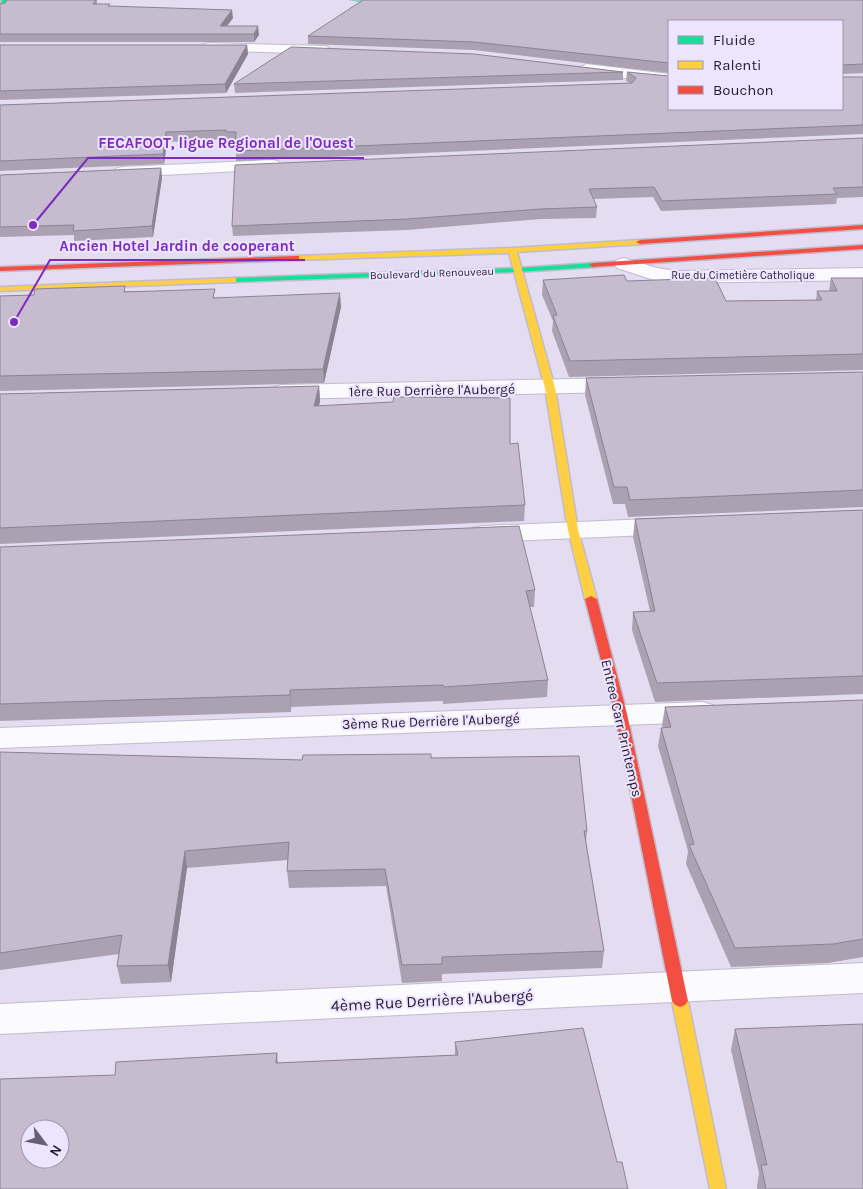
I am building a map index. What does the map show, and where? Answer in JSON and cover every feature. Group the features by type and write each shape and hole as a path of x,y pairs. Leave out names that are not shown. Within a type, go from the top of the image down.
{"main road":[{"path":"0,7 5,0"},
{"name":"Boulevard du Renouveau","path":"0,269 512,250 863,227"},
{"name":"Boulevard du Renouveau","path":"0,290 518,270 863,247"},
{"name":"Entree Carr Printemps","path":"512,250 550,388 573,530 621,714 718,1189"}],"street":[{"path":"198,47 345,51"},
{"path":"570,67 668,79"},
{"path":"612,87 668,85"},
{"path":"105,173 289,164"},
{"name":"Rue du Cimetière Catholique","path":"624,264 654,274 677,277 863,274"},
{"name":"1ère Rue Derrière l'Aubergé","path":"256,393 638,385"},
{"path":"454,535 698,524"},
{"name":"3ème Rue Derrière l'Aubergé","path":"0,738 728,711"},
{"name":"4ème Rue Derrière l'Aubergé","path":"0,1019 677,989 863,978"}],"building":[{"path":"7,0 96,0 93,4 110,4 108,6 232,10 220,26 258,26 254,34 0,34 0,4 5,3"},
{"path":"363,0 863,0 863,64 843,65 843,20 668,20 668,63 474,42 308,36"},
{"path":"0,45 247,45 225,84 0,91"},
{"path":"291,47 474,54 623,72 234,84"},
{"path":"627,72 668,76 668,110 843,110 843,77 863,77 863,125 235,151 236,132 226,132 226,130 166,132 163,154 0,161 0,105 632,83 636,78"},
{"path":"863,138 863,187 833,188 837,194 662,201 654,187 589,189 597,207 541,209 407,219 232,226 235,165"},
{"path":"161,168 152,226 73,231 74,225 0,227 0,175"},
{"path":"624,275 627,281 715,278 726,301 822,300 817,291 837,291 831,278 863,278 863,354 570,361 553,316 557,315 543,280"},
{"path":"125,286 124,292 215,289 213,298 340,293 323,369 0,376 0,296 34,295 35,289"},
{"path":"863,372 863,490 630,500 627,487 614,487 586,378"},
{"path":"319,386 314,406 393,402 394,397 510,398 510,444 518,443 525,505 0,528 0,394"},
{"path":"863,510 863,676 657,683 633,612 655,611 635,519"},
{"path":"519,526 535,590 526,591 548,680 444,687 443,685 290,690 290,695 0,704 0,547"},
{"path":"863,700 863,939 833,944 735,948 689,845 694,844 661,728 671,727 665,707"},
{"path":"0,752 302,760 303,755 431,754 431,758 579,756 587,831 584,831 604,951 442,957 442,964 402,965 385,869 287,871 289,842 185,851 168,965 117,966 122,935 0,953"},
{"path":"863,1024 863,1189 766,1189 761,1165 767,1165 735,1029"},
{"path":"583,1028 617,1162 622,1162 628,1189 0,1189 0,1079 115,1075 116,1062 277,1053 276,1063 458,1055 455,1042"}],"waterway":[{"path":"351,0 378,4"}],"traffic: fast":[{"path":"0,7 5,0"},
{"path":"233,280 518,270 593,265"}],"traffic: slow":[{"path":"296,258 512,250 640,242"},
{"path":"512,250 550,388 573,530 591,599"},
{"path":"0,289 233,280"},
{"path":"680,1001 718,1189"}],"traffic: jam":[{"path":"640,242 863,227"},
{"path":"593,265 863,247"},
{"path":"0,269 296,258"},
{"path":"591,599 621,714 680,1001"}],"place":[{"name":"FECAFOOT, ligue Regional de l'Ouest","path":"33,225"},
{"name":"Ancien Hotel Jardin de cooperant","path":"14,322"}]}
